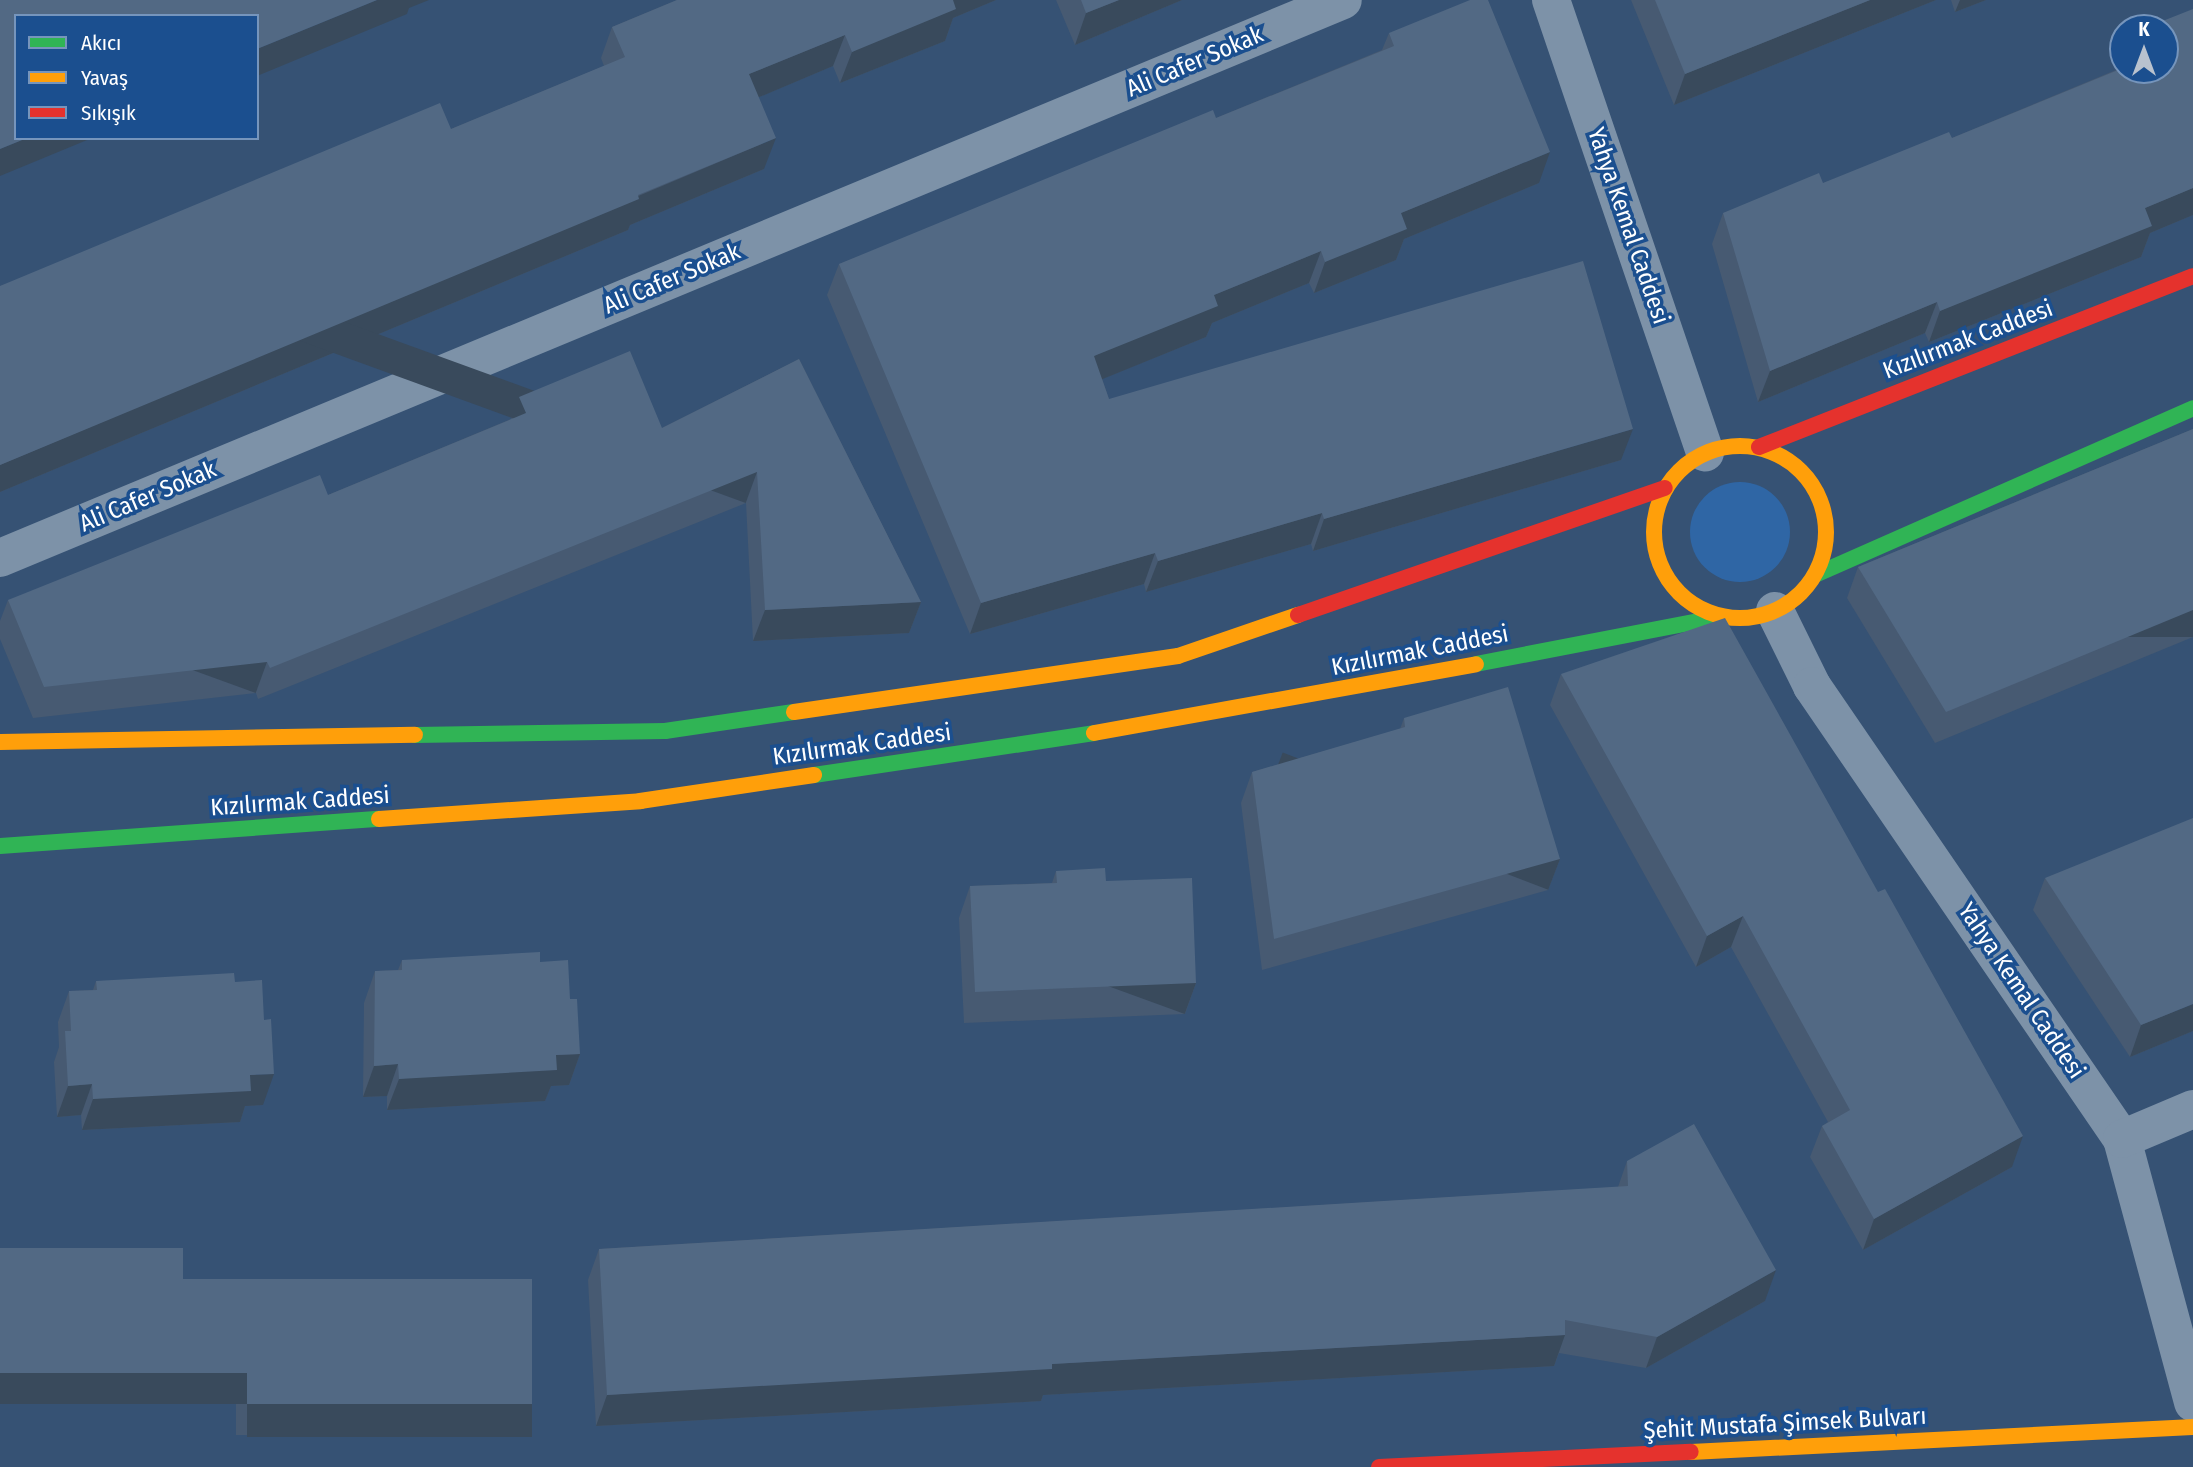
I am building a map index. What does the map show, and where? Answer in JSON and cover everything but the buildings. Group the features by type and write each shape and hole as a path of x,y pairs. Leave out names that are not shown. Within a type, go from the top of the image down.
{"main road":[{"name":"Kızılırmak Caddesi","path":"1759,447 2193,276"},
{"path":"1815,575 2193,408"},
{"path":"1731,446 1759,447 1784,457 1805,474 1820,496 1827,523 1825,550 1815,575 1798,596 1775,611 1749,618 1721,617 1697,606 1675,590 1660,566 1654,540 1655,513 1665,488 1682,467 1705,452 1731,446"},
{"name":"Kızılırmak Caddesi","path":"0,742 665,731 1178,656 1665,488"},
{"name":"Kızılırmak Caddesi","path":"0,846 640,801 1177,721 1721,617"},
{"name":"Şehit Mustafa Şimsek Bulvarı","path":"1379,1467 2193,1427"}],"street":[{"name":"Ali Cafer Sokak","path":"0,558 1343,0"},
{"name":"Yahya Kemal Caddesi","path":"1550,0 1705,452"},
{"name":"Yahya Kemal Caddesi","path":"1775,611 1812,686 2122,1139 2193,1403"},
{"path":"2122,1139 2193,1109"}],"shaded area":[{"path":"1740,482 1768,490 1782,504 1790,532 1782,560 1768,574 1740,582 1712,574 1698,560 1690,532 1698,504 1712,490"}],"traffic: fast":[{"path":"1815,575 2193,408"},
{"path":"1476,664 1721,617"},
{"path":"415,735 665,731 794,712"},
{"path":"814,775 1094,733"},
{"path":"0,846 379,819"}],"traffic: slow":[{"path":"1740,446 1773,452 1801,471 1820,499 1826,532 1820,565 1801,593 1773,612 1740,618 1707,612 1679,593 1660,565 1654,532 1660,499 1679,471 1707,452 1740,446"},
{"path":"794,712 1178,656 1298,615"},
{"path":"1094,733 1476,664"},
{"path":"0,742 415,735"},
{"path":"379,819 640,801 814,775"},
{"path":"1691,1452 2193,1427"}],"traffic: jam":[{"path":"1759,447 2193,276"},
{"path":"1298,615 1665,488"},
{"path":"1379,1467 1691,1452"}]}
